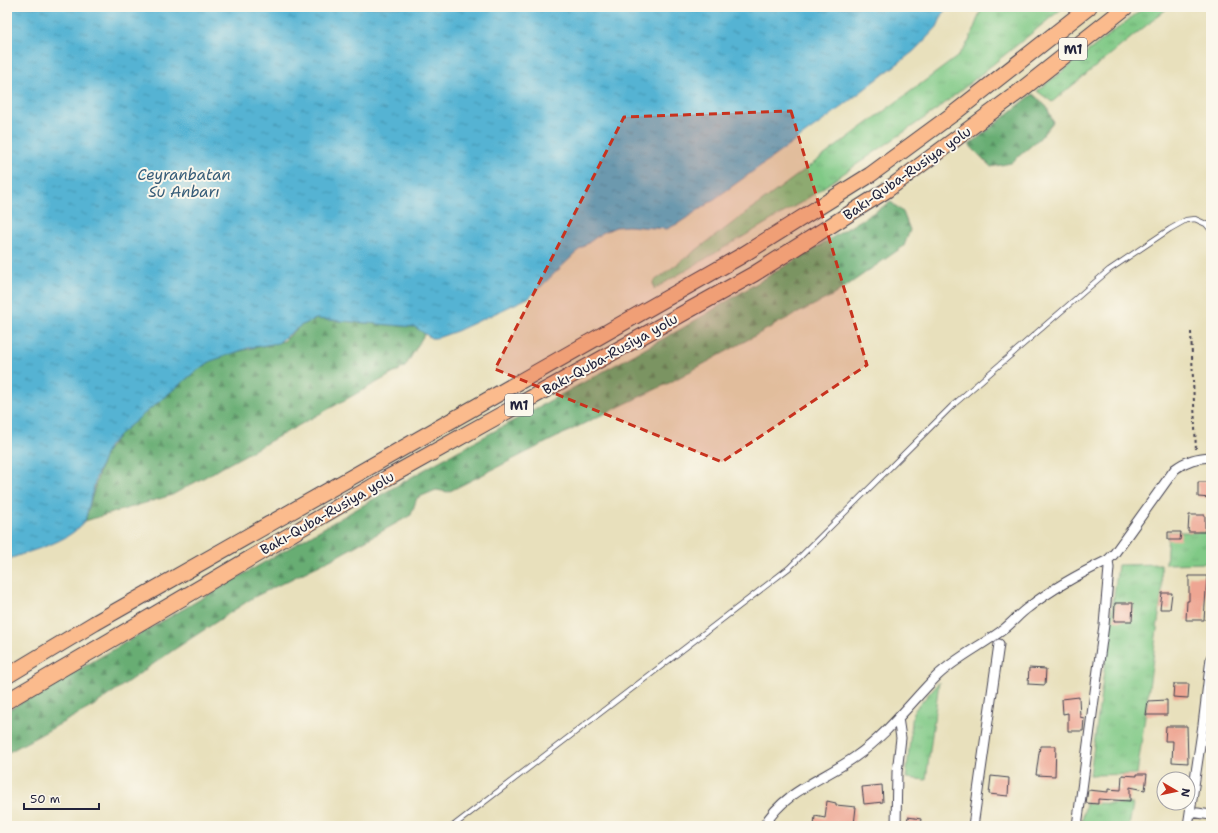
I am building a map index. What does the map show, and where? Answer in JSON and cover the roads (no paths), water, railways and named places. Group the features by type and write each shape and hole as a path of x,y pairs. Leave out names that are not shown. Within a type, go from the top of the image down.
{"highway":[{"name":"Bakı-Quba-Rusiya yolu","path":"7,676 95,623 741,256 870,175 953,114 1089,7"},
{"name":"Bakı-Quba-Rusiya yolu","path":"7,701 374,486 767,265 887,190 1020,92 1126,7"}],"street":[{"path":"764,826 778,806 798,792 855,758 898,718 938,676 962,657 1006,628 1029,607 1056,588 1108,560 1114,554 1175,469 1184,462 1193,459 1211,457"},
{"path":"1077,826 1104,625 1109,568 1108,560"},
{"path":"972,826 998,644"},
{"path":"1188,826 1211,658"},
{"path":"896,826 897,772 901,738 898,718"},
{"path":"1191,812 1211,815"}],"lane":[{"path":"453,826 789,568 952,406 1109,270 1186,220 1195,219 1206,224 1211,230"}],"water":[{"name":"Ceyranbatan Su Anbarı","path":"7,7 946,7 937,27 914,51 827,118 709,203 679,223 667,229 628,226 616,227 602,233 580,249 530,297 457,331 437,338 431,338 415,327 316,319 300,326 278,343 248,348 211,361 196,371 121,433 108,447 96,478 85,521 78,529 59,541 7,560"}]}
